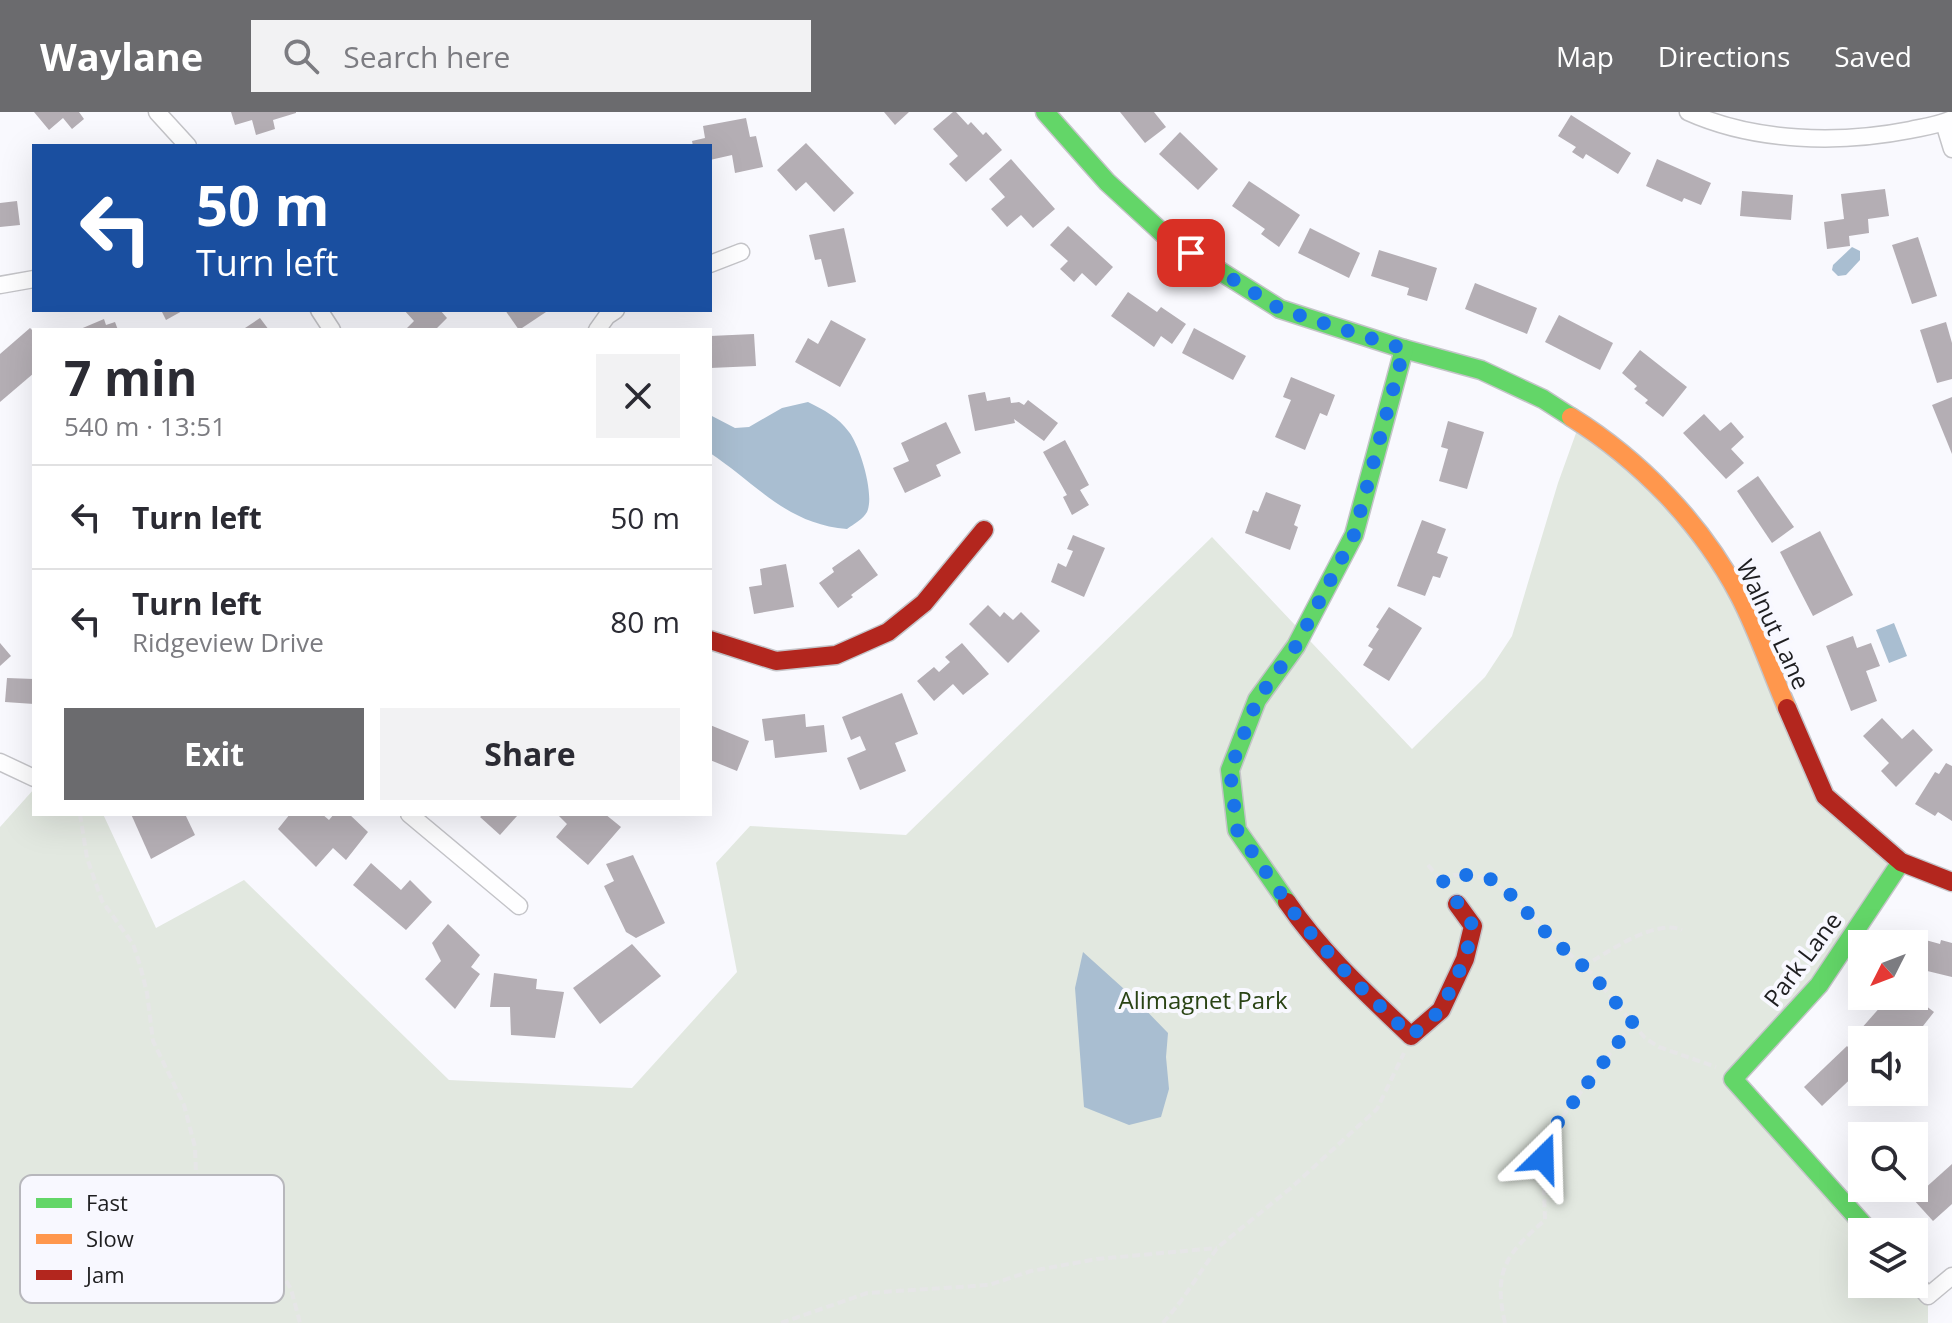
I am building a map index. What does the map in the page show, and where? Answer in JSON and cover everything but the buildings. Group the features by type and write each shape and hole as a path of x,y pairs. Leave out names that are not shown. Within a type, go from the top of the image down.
{"street":[{"path":"157,112 186,144"},
{"name":"Walnut Lane","path":"1045,112 1107,182 1169,239 1280,309 1481,370 1543,399 1600,435 1658,486 1703,537 1739,595 1825,796 1901,862 1952,882"},
{"path":"1688,112 1706,120 1787,137 1868,138 1948,121 1952,149"},
{"path":"712,263 741,252"},
{"path":"0,285 32,279"},
{"path":"598,328 613,312"},
{"path":"1404,349 1354,535 1296,646 1257,700 1230,770 1237,830 1299,920 1352,979 1411,1036 1441,1010 1465,959 1473,926 1457,904"},
{"path":"712,641 776,661 836,655 888,632 924,603 984,530"},
{"path":"0,762 32,777"},
{"path":"411,816 519,906"},
{"name":"Park Lane","path":"1735,1077 1819,985 1901,862"},
{"path":"1735,1077 1858,1218"},
{"path":"1928,1296 1952,1276"}],"path":[{"path":"80,816 87,858 102,901 137,954 147,993 153,1041 184,1105 195,1147 197,1175"},
{"path":"1428,865 1443,881 1457,904"},
{"path":"1443,881 1454,875 1489,878 1526,909 1551,938 1583,967 1645,1038 1659,1047 1735,1077"},
{"path":"1583,967 1637,936 1659,928 1674,926 1682,930"},
{"path":"1505,1323 1500,1302 1500,1275 1520,1241 1545,1220 1543,1158 1547,1137 1633,1023"},
{"path":"1163,1323 1217,1248 1292,1187 1377,1109 1411,1036"},
{"path":"781,1323 867,1293 978,1286 1031,1271 1097,1259 1217,1248"},
{"path":"284,1277 291,1289 300,1323"}],"green space":[{"name":"Alimagnet Park","path":"1580,422 1703,537 1825,796 1901,862 1733,1079 1850,1218 1848,1298 1928,1298 1928,1323 0,1323 0,827 32,791 32,816 104,816 156,928 244,880 449,1080 632,1088 737,972 716,863 750,826 906,835 1212,537 1412,749 1485,677 1512,636 1558,483"}],"water":[{"path":"1852,247 1860,251 1860,260 1846,275 1838,276 1832,270 1833,265"},
{"path":"808,402 830,414 853,439 868,483 869,504 865,515 847,529 826,526 789,511 712,454 712,416 735,428 749,427 782,408"},
{"path":"1894,623 1907,656 1889,663 1876,630"},
{"path":"1083,952 1168,1033 1166,1057 1169,1089 1161,1117 1129,1125 1084,1107 1075,988"}],"traffic: fast":[{"path":"1045,112 1107,182 1169,239 1280,309 1481,370 1543,399 1571,417"},
{"path":"1287,902 1237,830 1230,770 1257,700 1296,646 1354,535 1404,349"},
{"path":"1857,1218 1733,1079 1819,985 1901,862"}],"traffic: slow":[{"path":"1571,417 1644,473 1667,495 1706,543 1724,568 1746,609 1787,708"}],"traffic: jam":[{"path":"712,641 776,661 836,655 888,632 924,603 984,530"},
{"path":"1787,708 1825,796 1901,862 1952,882"},
{"path":"1287,902 1330,955 1411,1036 1441,1010 1465,959 1473,926 1457,904"}],"route":[{"path":"1191,253 1280,309 1404,349 1354,535 1296,646 1257,700 1230,770 1237,830 1299,920 1352,979 1411,1036 1441,1010 1465,959 1473,926 1443,881 1454,875 1489,878 1509,893 1551,938 1591,973 1633,1023 1547,1137 1543,1158"}]}
